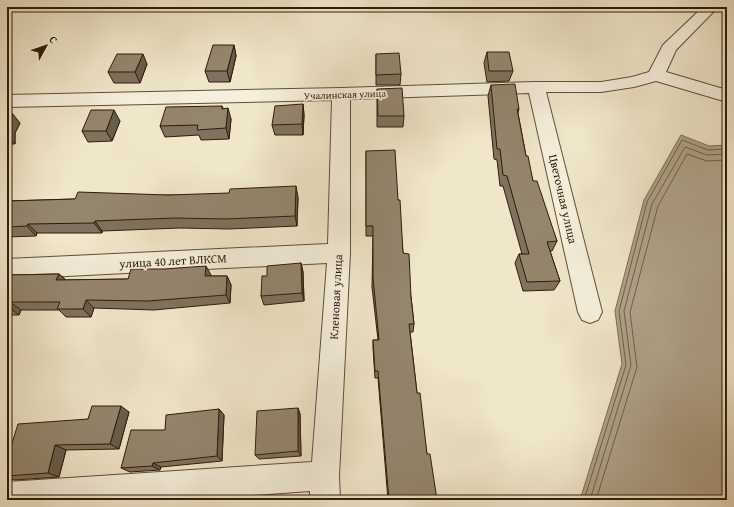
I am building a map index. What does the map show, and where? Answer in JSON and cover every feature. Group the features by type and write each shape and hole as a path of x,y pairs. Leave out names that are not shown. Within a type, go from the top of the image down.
{"street":[{"path":"712,7 669,48 656,75 727,96"},
{"name":"Учалинская улица","path":"7,101 341,94 536,87 601,87 634,82 656,75"},
{"name":"Цветочная улица","path":"536,87 590,312"},
{"name":"Кленовая улица","path":"325,488 339,253 341,94"},
{"name":"улица 40 лет ВЛКСМ","path":"7,269 339,253"},
{"path":"7,497 325,488"}],"water":[{"path":"681,135 709,146 727,145 727,500 580,500 622,364 615,311 644,200"}],"building":[{"path":"213,45 234,45 227,71 205,71"},
{"path":"487,52 509,52 513,71 489,71"},
{"path":"399,53 401,74 376,75 376,54"},
{"path":"117,54 143,54 135,72 108,72"},
{"path":"515,84 519,109 517,109 526,156 528,156 533,181 537,181 557,241 547,242 560,281 527,282 519,254 529,254 507,176 503,175 500,149 497,149 491,85"},
{"path":"402,88 404,116 378,116 377,89"},
{"path":"303,104 302,124 272,125 275,106"},
{"path":"222,106 222,109 228,108 226,128 197,130 198,125 160,126 166,107"},
{"path":"91,110 114,110 106,131 82,131"},
{"path":"7,113 12,113 7,122"},
{"path":"395,150 403,253 409,254 414,324 409,324 417,393 420,393 427,454 430,454 437,500 389,500 378,371 375,371 373,340 379,340 373,278 373,226 366,226 366,151"},
{"path":"296,186 295,216 226,219 175,218 95,221 94,223 28,224 27,226 7,227 7,201 75,199 78,192 168,195 229,193 230,189"},
{"path":"301,263 302,293 261,296 262,276 267,276 267,266"},
{"path":"206,266 205,276 227,276 226,295 148,301 86,300 83,309 57,309 60,302 10,302 9,307 7,307 7,275 59,274 56,280 128,279 131,269 164,269"},
{"path":"92,406 121,406 110,444 55,445 48,473 7,476 7,459 18,424 88,419"},
{"path":"298,408 298,451 255,455 257,411"},
{"path":"219,409 217,456 153,463 152,466 121,468 131,430 165,430 166,415"},
{"path":"488,497 489,500 452,500"}]}
